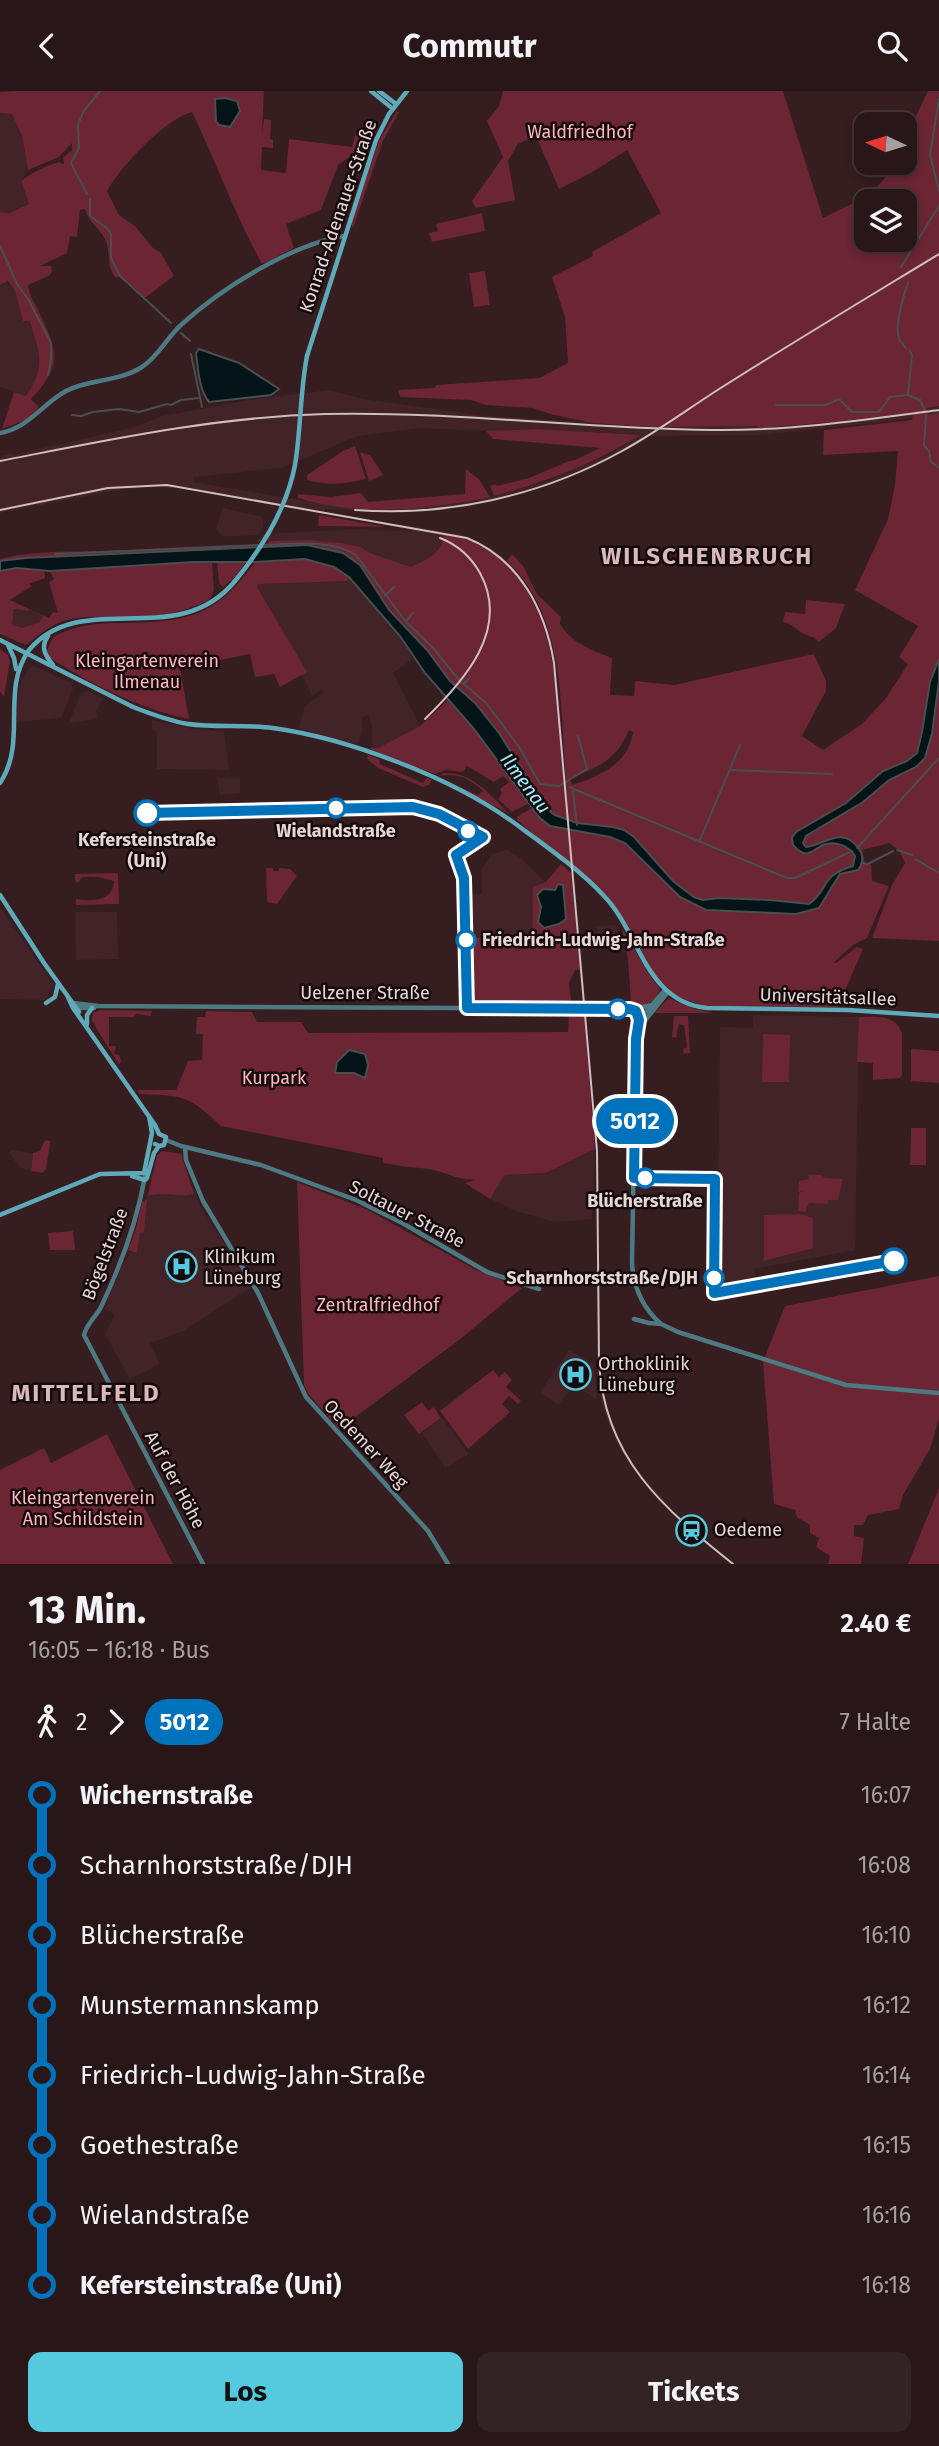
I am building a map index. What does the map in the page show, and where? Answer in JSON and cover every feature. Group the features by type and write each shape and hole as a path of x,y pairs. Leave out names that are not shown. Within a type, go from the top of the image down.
{"main road":[{"path":"371,91 395,106"},
{"path":"379,91 395,106"},
{"name":"Konrad-Adenauer-Straße","path":"26,653 51,632 82,620 154,619 177,615 215,600 235,581 253,557 286,497 296,457 307,356 376,139 407,91"},
{"path":"51,632 44,651 56,668"},
{"path":"0,640 133,707 163,718 190,724 254,726 295,732 367,751 423,773 481,802 515,824 606,898 650,972 666,991"},
{"path":"0,783 11,758 10,703 16,671 15,658 7,644"},
{"path":"16,671 26,653"},
{"path":"0,895 73,1006"},
{"path":"47,1003 55,997 58,983"},
{"name":"Universitätsallee","path":"666,991 690,1005 717,1009 838,1010 939,1016"},
{"name":"Soltauer Straße","path":"73,1006 90,1031"},
{"name":"Soltauer Straße","path":"73,1006 159,1134 164,1135 161,1144"},
{"path":"87,1024 87,1015 92,1008"},
{"name":"Bögelstraße","path":"148,1157 152,1128 149,1116"},
{"path":"159,1134 154,1138 161,1144"},
{"name":"Bögelstraße","path":"148,1157 161,1144"},
{"name":"Bögelstraße","path":"144,1177 148,1176 154,1153 161,1144"},
{"path":"0,1215 106,1173 144,1177"}],"street":[{"path":"0,433 27,423 69,389 103,382 139,369 180,325 278,258 321,241 344,236"},
{"path":"654,1322 638,1292 632,1270 636,1039 643,1010 666,991"},
{"path":"636,1039 642,1022 666,991"},
{"name":"Uelzener Straße","path":"73,1006 98,1006"},
{"name":"Uelzener Straße","path":"73,1006 643,1010"},
{"path":"632,1009 636,1011 639,1020"},
{"name":"Soltauer Straße","path":"161,1144 241,1158 356,1201 404,1224 487,1272 539,1289"},
{"name":"Oedemer Weg","path":"183,1146 203,1201 258,1293 306,1397 428,1531 448,1564"},
{"name":"Bögelstraße","path":"85,1335 87,1326 100,1309 134,1228 148,1157"},
{"path":"647,1309 645,1317 638,1319 661,1324 678,1332 846,1385 939,1393"},
{"name":"Auf der Höhe","path":"85,1335 203,1564"}],"shaded area":[{"path":"0,113 12,114 22,136 28,170 21,181 29,204 8,213 0,212"},
{"path":"6,282 15,291 23,321 30,321 40,359 39,375 26,396 0,387 0,286"},
{"path":"329,390 363,399 479,415 652,427 839,418 939,406 939,416 760,435 651,436 611,459 547,486 470,507 401,513 325,509 324,512 460,534 491,548 510,564 531,592 550,633 556,662 566,782 563,782 551,648 547,634 529,593 499,558 443,543 434,555 411,567 361,547 342,543 310,540 256,542 263,534 352,529 416,531 192,490 158,487 124,489 0,513 0,456 135,427 162,416 249,400","holes":["420,428 486,431 538,429 639,435 608,455 545,482 494,496 440,506 356,507 193,482 194,477 281,468 358,436"]},
{"path":"223,508 260,516 263,518 263,528 258,535 223,537 216,529"},
{"path":"349,577 400,636 413,659 393,673 420,726 378,748 372,746 372,725 368,715 362,718 362,731 356,744 305,732 299,727 305,706 324,692 322,689 312,696 302,674 306,672 257,587 258,583 347,581"},
{"path":"14,609 29,609 43,615 40,622 22,628 12,626"},
{"path":"34,666 71,683 73,689 61,718 17,722 17,698 21,681 29,668"},
{"path":"88,691 103,698 96,711 98,719 69,723 81,693"},
{"path":"152,720 193,729 224,731 229,770 157,769 157,733 152,727"},
{"path":"217,778 240,778 240,793 220,795"},
{"path":"507,850 519,857 546,882 533,888 532,937 469,938 468,894 482,894 482,869 492,854"},
{"path":"572,878 586,1012 584,1013"},
{"path":"0,907 54,985 45,1000 0,999"},
{"path":"75,912 117,912 118,959 76,960"},
{"path":"616,925 624,951 597,947 596,926"},
{"path":"753,1015 859,1017 855,1250 754,1269 757,1283 720,1290 717,1287 720,1027 753,1028"},
{"path":"595,1149 592,1219 555,1222 513,1210 490,1199 505,1175 546,1173"},
{"path":"10,1150 33,1153 31,1171 20,1168"},
{"name":"Klinikum Lüneburg","path":"164,1151 180,1153 201,1207 252,1287 181,1332 150,1343 160,1364 130,1379 105,1334 115,1315 104,1309 123,1263 134,1249 157,1155"},
{"name":"Orthoklinik Lüneburg","path":"569,1350 594,1364 597,1400 574,1384 558,1405 540,1392"},
{"path":"602,1386 614,1431 634,1466 684,1523 735,1564 731,1564 704,1543 691,1545 688,1536 674,1524 677,1520 632,1467 615,1440 603,1408 599,1387"},
{"path":"442,1418 469,1454 446,1468 422,1433"}],"green space":[{"path":"264,91 262,134 264,119 271,120 270,139 273,140 273,148 262,147 261,170 286,173 289,139 352,147 356,132 375,127 364,157 354,154 338,165 321,210 286,224 294,248 262,264 192,112 169,124 132,157 107,191 119,215 135,226 153,248 161,253 174,276 145,298 120,277 115,277 105,239 85,209 80,210 77,237 70,236 67,253 40,266 51,266 50,275 28,285 50,336 54,356 49,376 31,399 39,407 26,420 2,429 14,392 26,396 37,376 39,360 30,321 23,321 15,291 8,281 0,285 0,212 9,213 29,204 21,181 49,165 59,162 64,164 63,158 72,150 72,143 59,157 28,170 22,136 12,114 0,113 0,92"},
{"name":"Waldfriedhof","path":"503,91 783,91 823,218 854,202 854,252 917,252 917,189 875,189 887,175 917,175 917,114 928,91 939,91 939,406 927,408 928,415 939,413 939,941 872,938 892,885 905,863 899,850 889,843 862,850 865,864 871,865 872,881 889,886 867,938 853,945 834,962 857,947 863,949 838,1007 707,1006 675,995 659,981 608,897 517,820 517,817 541,802 543,796 538,797 499,733 475,703 450,681 427,650 389,610 360,565 307,545 266,547 269,541 310,540 342,543 361,547 411,567 437,551 444,534 482,546 498,558 513,572 529,595 541,619 549,645 557,699 563,782 566,781 560,693 550,635 540,608 526,583 507,561 512,554 523,566 537,594 561,617 560,624 565,631 583,645 612,658 610,695 634,696 635,681 674,685 814,654 826,681 826,691 802,736 823,750 862,724 886,698 908,664 899,657 918,626 855,590 888,519 898,451 823,455 824,430 912,420 913,413 759,428 652,427 592,423 533,408 486,405 471,400 400,397 398,390 539,378 568,363 565,317 552,277 593,256 592,252 661,213 627,150 559,189 536,136 518,144 508,161 515,200 476,208 472,201 503,157 487,121 499,106","holes":["629,730 633,732 619,761 602,773 572,785 570,779 606,761 619,749"]},
{"path":"397,111 399,112 383,141 353,228 351,223 379,140"},
{"path":"482,213 485,231 432,242 429,233 438,231 436,224"},
{"path":"485,271 490,305 474,307 469,273"},
{"path":"538,429 640,435 569,471 494,496 490,486 529,478 600,448 493,439 486,431"},
{"path":"355,446 366,479 336,484 307,480 307,475"},
{"path":"360,452 371,456 383,475 369,481"},
{"path":"466,469 479,479 490,497 443,505 394,509 345,508 298,498 298,494 331,497 361,493 368,502 465,494"},
{"path":"319,515 387,527 318,526"},
{"path":"255,544 252,549 16,559 0,562 0,559 41,553"},
{"name":"Kleingartenverein Ilmenau","path":"305,559 334,567 349,577 347,581 258,584 257,587 307,672 280,687 274,674 255,677 250,654 180,668 189,719 157,711 112,693 56,662 46,653 53,637 78,627 103,623 164,621 197,613 226,595 255,562"},
{"path":"212,562 214,590 210,599 198,605 162,615 72,619 50,627 26,645 0,634 0,571 16,568 44,570 45,578 29,584 32,586 10,600 29,609 14,609 12,625 22,628 40,622 43,615 49,618 53,612 58,613 49,582 54,579 50,571"},
{"path":"217,562 246,562 223,587 219,583"},
{"path":"806,600 845,604 836,628 819,642 783,622 785,612 805,614"},
{"path":"0,649 8,655 10,661 4,697 0,691"},
{"path":"448,700 474,729 529,803 512,812 498,799 502,793 500,789 509,782 503,776 494,782 467,766 463,772 446,770 435,774 370,749 378,748 420,726"},
{"path":"368,755 379,759 380,764 423,783 427,778 432,780 429,785 423,787 378,768 367,759"},
{"path":"444,773 464,776 488,792 510,814 446,781 478,795 483,791 472,782 452,775 438,776"},
{"path":"561,864 571,873 580,970 575,970 569,983 571,1003 470,1002 469,938 532,937 533,887 546,882","holes":["563,885 565,919 539,914 541,907 537,895 556,890"]},
{"path":"266,868 273,868 273,871 279,871 279,868 290,869 297,876 277,904 267,902"},
{"path":"118,873 119,904 76,905 76,899 95,900 106,896 113,888 114,881 89,877 75,882 75,874"},
{"path":"622,928 660,989 654,1000 633,1007 628,959"},
{"path":"669,998 695,1009 713,1013 654,1013"},
{"path":"100,1010 152,1011 150,1016 136,1014 133,1017 109,1017 109,1046 116,1046 114,1054 119,1055 119,1065 92,1021 93,1013"},
{"name":"Kurpark","path":"206,1011 252,1012 257,1022 301,1022 308,1033 568,1032 569,1013 584,1013 595,1149 546,1173 505,1175 490,1199 465,1183 478,1179 383,1163 383,1158 221,1126 201,1108 185,1099 140,1094 137,1090 176,1090 188,1061 202,1060 203,1034 196,1034 197,1017 205,1017"},
{"path":"674,1016 688,1016 690,1053 684,1054 683,1049 687,1047 684,1025 679,1024 676,1038 672,1037"},
{"path":"859,1017 884,1018 895,1022 899,1027 902,1033 900,1078 873,1080 873,1063 857,1062"},
{"path":"763,1034 790,1035 789,1082 762,1082"},
{"path":"911,1049 939,1051 939,1083 911,1081"},
{"path":"911,1128 926,1128 926,1165 910,1165"},
{"path":"45,1140 50,1141 46,1169 42,1173 31,1171 33,1153 40,1151"},
{"path":"162,1151 181,1154 194,1194 148,1196 157,1155"},
{"path":"808,1175 843,1179 838,1200 828,1200 828,1204 809,1203 805,1212 798,1211 799,1193 803,1191 798,1192 799,1181 809,1179"},
{"name":"Zentralfriedhof","path":"297,1182 368,1210 476,1270 522,1288 459,1340 339,1429 309,1395 304,1385"},
{"path":"147,1199 144,1232 140,1233 137,1253 128,1250 142,1202"},
{"path":"800,1214 813,1218 813,1248 764,1261 764,1215"},
{"path":"73,1231 75,1250 50,1250 48,1233"},
{"path":"939,1276 939,1419 930,1449 903,1495 899,1509 868,1515 863,1525 854,1525 854,1536 864,1538 861,1564 828,1564 830,1556 816,1547 819,1538 810,1533 810,1525 797,1517 795,1510 774,1504 763,1362 785,1306"},
{"path":"493,1370 499,1377 505,1372 512,1380 506,1387 521,1401 518,1404 509,1396 502,1404 510,1412 468,1449 440,1411"},
{"path":"422,1402 428,1411 434,1407 441,1418 419,1434 404,1415"},
{"name":"Kleingartenverein Am Schildstein","path":"107,1434 173,1564 0,1564 0,1470 44,1448 51,1463"},
{"path":"939,1488 939,1564 908,1564"}],"water":[{"path":"215,99 237,101 240,111 230,127 219,125 216,121"},
{"path":"199,349 239,363 279,389 271,395 209,402 200,379 196,353"},
{"name":"Ilmenau","path":"307,545 343,553 360,565 389,610 427,650 450,681 475,703 499,733 546,808 555,815 577,823 624,830 634,837 673,881 694,897 703,900 719,898 809,904 830,878 853,866 855,856 841,845 823,845 805,853 797,850 792,838 796,832 846,803 883,771 907,761 917,753 930,682 939,659 932,734 925,758 916,767 889,780 863,802 806,836 803,843 806,847 833,838 846,838 859,849 862,857 858,870 840,874 819,908 796,914 706,910 680,897 625,843 610,837 550,826 540,818 474,729 425,673 400,636 349,577 334,567 305,559 194,562 50,571 16,568 0,571 0,561 26,558"},
{"path":"558,884 563,885 566,919 544,928 538,922 541,907 537,895 543,889 555,890"},
{"path":"349,1050 365,1054 368,1065 365,1078 354,1073 335,1073 337,1062"}],"waterway":[{"path":"87,194 71,163 79,148 78,125 83,112 100,91"},
{"path":"939,99 930,155 939,191"},
{"path":"90,199 90,216 108,229 111,235 111,258 120,276 171,323"},
{"path":"901,267 939,206"},
{"path":"0,246 17,284 51,343 48,375"},
{"path":"906,348 899,339 898,326 908,282"},
{"path":"181,333 190,341"},
{"path":"908,394 912,355 910,351"},
{"path":"191,354 202,407"},
{"path":"776,405 826,405 839,399 852,412 879,412 890,397 908,395 920,400 925,411"},
{"path":"72,415 81,416 119,409 139,412 181,400 199,398"},
{"path":"926,415 924,446 929,451 931,462 939,468"},
{"path":"220,547 259,545"},
{"name":"Ilmenau","path":"264,545 323,545 356,555 406,622 433,648 459,680 487,704 519,747 540,784 558,786"},
{"path":"55,554 219,547"},
{"path":"385,596 394,587"},
{"path":"407,620 413,613"},
{"path":"464,684 470,677"},
{"path":"559,786 587,769 578,736"},
{"path":"700,840 740,745"},
{"path":"857,848 939,758"},
{"path":"732,770 832,774"},
{"path":"569,787 787,878 795,878 852,851"},
{"path":"573,791 577,825"},
{"path":"897,850 912,855"},
{"path":"863,863 868,864 893,851"},
{"path":"915,859 939,873"}],"railway":[{"path":"355,510 424,510 493,500 559,480 591,467 646,437 744,373 939,254"},
{"path":"0,461 162,431 284,416 422,415 664,429 740,430 826,424 939,410"},
{"path":"0,510 108,488 167,485 467,538 501,559 527,588 544,624 554,663 597,1151 599,1362 603,1396 612,1426 625,1453 642,1478 683,1522 733,1564"},
{"path":"425,719 467,672 486,634 490,615 488,594 480,573 458,548 440,538"}],"bus line":[{"name":"5012","path":"147,813 401,806 439,814 483,837 456,855 464,878 467,1008 636,1011 639,1020 636,1030 634,1178 715,1179 714,1293 894,1261"}],"place":[{"name":"Wielandstraße","path":"336,808"},
{"name":"Kefersteinstraße (Uni)","path":"147,813"},
{"name":"Friedrich-Ludwig-Jahn-Straße","path":"466,940"},
{"name":"Blücherstraße","path":"645,1178"},
{"name":"Klinikum Lüneburg","path":"181,1267"},
{"name":"Scharnhorststraße/DJH","path":"714,1278"},
{"name":"Orthoklinik Lüneburg","path":"575,1374"},
{"name":"Oedeme","path":"691,1530"}],"district":[{"name":"WILSCHENBRUCH","path":"707,556"},
{"name":"MITTELFELD","path":"86,1393"}]}
